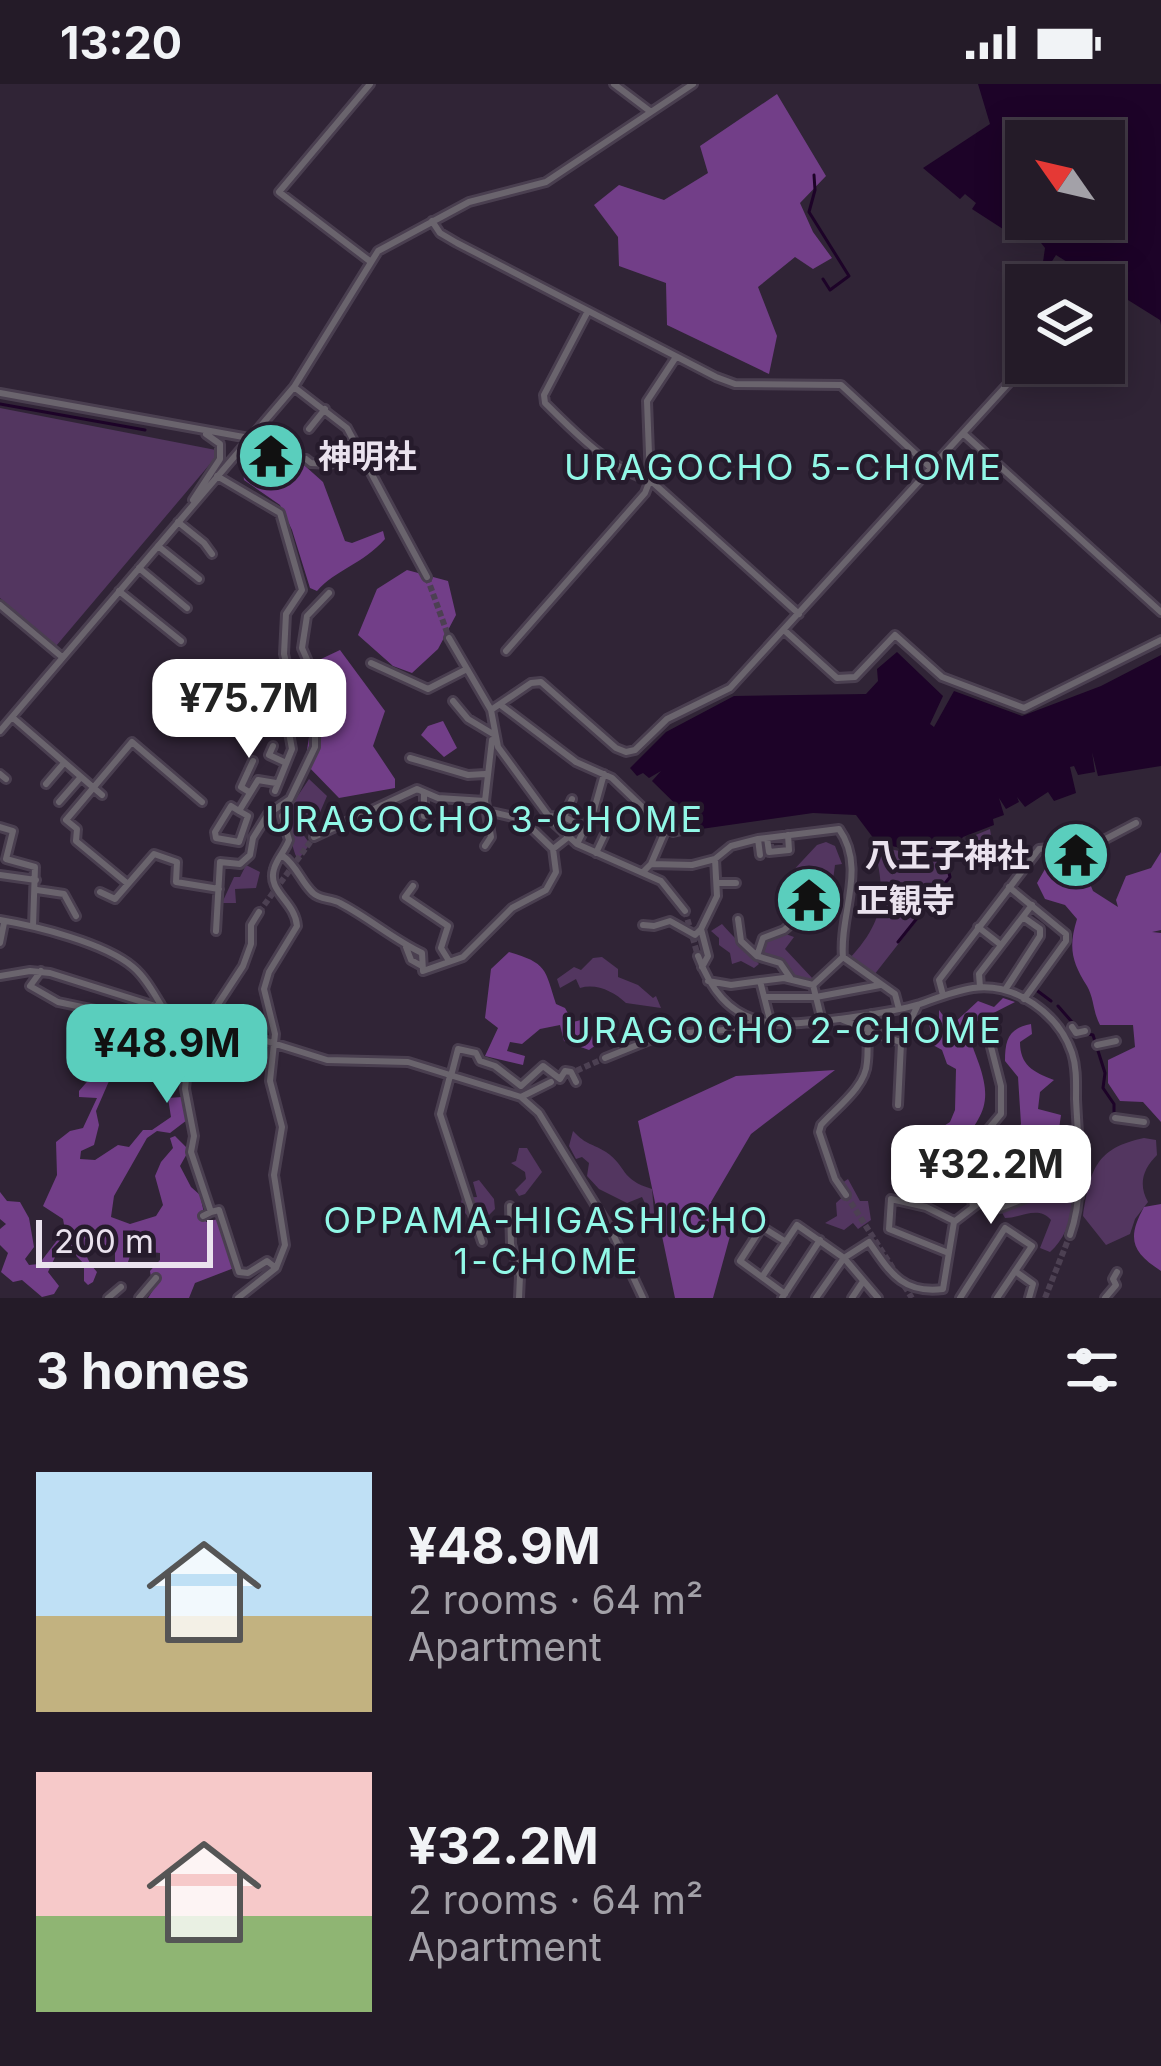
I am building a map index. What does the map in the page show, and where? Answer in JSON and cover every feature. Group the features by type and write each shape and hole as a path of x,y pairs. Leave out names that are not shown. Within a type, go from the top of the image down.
{"street":[{"path":"370,84 279,192 371,262"},
{"path":"614,84 651,112"},
{"path":"0,731 294,387 382,248 469,202 546,182 693,84"},
{"path":"432,221 446,238 735,384 841,386 932,470"},
{"path":"588,311 544,395 545,403 598,450 650,480 799,614"},
{"path":"506,651 645,493 650,480 646,401 676,357"},
{"path":"491,710 531,683 541,682 616,748 631,752 668,718 730,688 1008,384"},
{"path":"294,387 347,428 427,577"},
{"path":"0,393 249,438"},
{"path":"309,429 325,409"},
{"path":"185,514 223,451 215,439 197,429"},
{"path":"964,434 1161,612"},
{"path":"306,459 311,464 330,464 360,451"},
{"path":"217,476 280,513 302,590 286,614 284,654 292,688 285,711 292,752 276,787 258,780 239,811"},
{"path":"178,522 212,554"},
{"path":"158,546 199,579"},
{"path":"139,568 188,608"},
{"path":"119,591 181,641"},
{"path":"216,931 220,862 240,864 249,857 255,833 268,814 290,799 315,747 315,678 302,648 307,616 329,593"},
{"path":"0,605 63,657"},
{"path":"784,630 837,678 855,677 895,635 942,677 1024,708 1161,640"},
{"path":"448,638 491,710 494,735 485,775 491,837 484,845"},
{"path":"371,663 428,689 465,670"},
{"path":"453,701 468,719 494,735 567,838 669,887 685,911"},
{"path":"502,706 576,762 604,774 666,829 694,827"},
{"path":"12,717 102,795"},
{"path":"128,884 76,841 77,829 66,820 132,742 202,802"},
{"path":"273,746 269,755 286,763"},
{"path":"410,758 468,775 485,775"},
{"path":"250,793 241,787 253,761"},
{"path":"46,784 64,763"},
{"path":"577,844 604,774"},
{"path":"59,802 81,777"},
{"path":"283,856 298,868 314,894 340,903 406,947 411,960 424,970 463,957 512,908 547,890 556,872 553,849 522,819 424,792 411,791 314,837"},
{"path":"424,792 424,816"},
{"path":"564,817 572,799"},
{"path":"231,806 239,811 248,816 239,842 216,838 231,806"},
{"path":"548,815 584,827"},
{"path":"238,1298 276,1268 285,1244 274,1174 281,1127 270,1082 276,1044 265,998 266,981 297,926 291,903 274,886 273,871 289,835 282,816"},
{"path":"943,995 940,980 1039,849 1098,843 1136,823"},
{"path":"0,827 13,831 6,859 35,867 34,926"},
{"path":"643,872 666,829"},
{"path":"651,864 692,865 715,860 731,846 762,838 839,829 848,842 850,906 843,957 813,985"},
{"path":"762,838 769,852 789,850 788,835"},
{"path":"553,849 567,838"},
{"path":"760,855 762,838"},
{"path":"596,853 601,840"},
{"path":"100,892 112,901 154,854 178,862 176,882 219,889"},
{"path":"643,925 670,921 694,935 719,884 715,860"},
{"path":"0,874 36,880"},
{"path":"719,884 736,883"},
{"path":"413,886 405,897 448,926 441,948 449,961"},
{"path":"1009,887 1063,927 1066,941 1024,999"},
{"path":"37,890 64,893 76,916"},
{"path":"980,987 979,974 1033,904"},
{"path":"788,909 795,918"},
{"path":"757,956 763,938 784,930 807,910"},
{"path":"259,912 251,925 243,966 188,1059 185,1089 194,1136 191,1152 207,1214 219,1210 239,1271 248,1273 267,1261 276,1268"},
{"path":"1005,991 1040,936 1040,929 1023,917"},
{"path":"738,919 741,941"},
{"path":"775,919 776,930"},
{"path":"0,943 2,921 34,926 132,966 163,1008"},
{"path":"649,936 654,926"},
{"path":"978,927 1001,945"},
{"path":"700,929 708,956 702,967"},
{"path":"734,934 757,956 780,963 791,979"},
{"path":"698,956 708,981 731,1009 756,1022 871,1014 980,987 1024,999 1052,1018 1071,1049 1076,1072 1078,1197 1070,1235"},
{"path":"843,957 899,1000 899,1009"},
{"path":"41,971 30,986 58,1002 198,1037"},
{"path":"0,976 41,971 338,1063 408,1062 520,1097 539,1112 613,1232 642,1297"},
{"path":"708,981 730,986 791,979 813,985"},
{"path":"760,981 770,1024"},
{"path":"813,985 822,1021"},
{"path":"764,998 816,997 882,985"},
{"path":"898,1105 900,1042 917,1005"},
{"path":"846,1195 835,1179 819,1132 863,1078 871,1014"},
{"path":"839,1018 900,1042"},
{"path":"605,1058 662,1035 737,1029 756,1022"},
{"path":"1072,1027 1076,1033 1084,1031"},
{"path":"973,1207 970,1186 979,1172 970,1151 1001,1114 1001,1086 989,1039"},
{"path":"1097,1045 1116,1041"},
{"path":"482,1242 440,1114 458,1049 476,1053 480,1061 496,1066 521,1086 543,1066 560,1078 565,1071 571,1072 577,1082"},
{"path":"520,1097 551,1082"},
{"path":"1115,1118 1144,1122"},
{"path":"816,1298 844,1258 869,1242 891,1273 921,1295 943,1289 954,1222 980,1202 1000,1208 1059,1185 1078,1197"},
{"path":"946,1252 889,1229 891,1199 926,1207 954,1222"},
{"path":"510,1206 512,1249 520,1276 518,1298"},
{"path":"762,1277 797,1225 844,1258 878,1298"},
{"path":"786,1242 762,1227 740,1262 784,1296 820,1240"},
{"path":"959,1298 1006,1228 1032,1246 998,1298"},
{"path":"1015,1271 1033,1284 1029,1298"},
{"path":"1105,1298 1116,1285 1117,1272"},
{"path":"139,1298 156,1278"},
{"path":"852,1298 862,1283"},
{"path":"108,1298 121,1287"}],"shaded area":[{"path":"978,84 1161,84 1161,325 1125,298 1125,264 1070,264 1056,255 1046,264 1045,248 1039,240 1125,240 1125,120 1005,120 1005,230 972,209 976,203 965,194 960,199 923,168 990,124"},
{"path":"777,94 826,176 800,203 832,258 813,269 795,257 758,287 777,336 769,374 667,325 666,283 619,266 618,237 594,205 619,185 664,200 708,173 700,146"},
{"path":"0,408 221,451 56,646 0,598"},
{"path":"276,440 323,482 345,541 352,543 383,531 385,539 376,548 317,591 310,588 280,505 244,480 252,454"},
{"path":"407,570 448,581 456,615 438,649 412,673 393,666 358,635 377,589"},
{"path":"340,650 385,711 373,746 395,779 395,788 339,798 305,763 321,659"},
{"path":"897,652 943,696 930,724 934,727 954,691 1022,716 1101,686 1161,655 1161,766 1098,776 1092,752 1095,772 1078,775 1070,767 1076,793 1054,801 1048,792 1025,807 1017,797 1019,802 1006,809 999,798 1004,815 993,819 994,825 963,837 948,859 943,848 943,856 908,849 909,838 906,849 877,843 856,815 813,813 701,829 652,781 661,771 649,778 643,773 637,776 630,768 666,732 734,696 866,694 878,681 877,669"},
{"path":"443,721 457,748 444,757 421,735 428,726"},
{"path":"309,779 327,796 318,817 304,821 302,833 310,844 298,860 287,812"},
{"path":"990,829 993,848 974,856 965,853 959,860 954,857 966,839"},
{"path":"817,845 835,846 842,864 835,865 833,880 822,881 812,867 793,880 789,875"},
{"path":"874,846 945,860 950,878 874,975 849,959 870,932 880,907"},
{"path":"1161,852 1161,930 1152,932 1161,933 1161,1122 1143,1102 1120,1101 1108,1083 1108,1060 1135,1047 1133,1025 1100,1025 1073,954 1077,919 1065,905 1045,899 1037,883 1053,855 1061,856 1064,875 1086,874 1093,891 1118,907 1116,900 1126,876 1151,868"},
{"path":"246,865 260,872 256,888 235,889 236,903 222,903 234,877 240,877"},
{"path":"722,924 759,964 754,968 741,961 732,964 730,953 711,931"},
{"path":"783,933 794,937 785,949 812,982 792,977 786,963 780,967 763,963 760,955 768,937"},
{"path":"509,952 543,969 556,1004 565,1008 573,1022 585,1019 596,1045 589,1050 564,1041 560,1025 540,1029 522,1044 510,1042 507,1051 525,1056 523,1065 485,1056 498,1028 485,1018 491,969"},
{"path":"602,957 618,969 618,977 656,996 661,1008 626,1003 599,988 580,988 576,979 560,988 557,979"},
{"path":"1003,998 1015,1002 970,1025 985,1100 974,1127 959,1148 952,1148 946,1164 966,1170 950,1185 931,1180 921,1184 919,1177 927,1171 919,1142 950,1122 955,1110 956,1069 933,1045 929,1023 939,1019 939,1010 951,1026 978,1001 994,1007"},
{"path":"1031,1024 1032,1034 1020,1042 1022,1057 1034,1071 1054,1080 1040,1092 1038,1109 1061,1115 1054,1154 1034,1171 1032,1159 1009,1144 1021,1124 1018,1077 1005,1061 1010,1036"},
{"path":"119,1036 126,1042 96,1111 99,1125 94,1145 81,1151 80,1159 95,1160 118,1145 129,1147 143,1130 152,1130 171,1117 168,1098 182,1097 187,1120 170,1133 157,1131 147,1138 114,1196 111,1217 130,1224 156,1216 163,1205 155,1176 175,1136 189,1150 180,1166 200,1195 206,1222 218,1219 234,1268 195,1283 189,1298 148,1298 153,1290 150,1271 160,1253 132,1250 121,1268 115,1263 115,1248 94,1235 85,1239 87,1257 97,1272 93,1282 84,1281 84,1264 65,1244 48,1272 59,1286 54,1294 42,1297 22,1280 13,1282 1,1272 8,1253 0,1245 0,1229 6,1224 0,1219 0,1192 7,1201 20,1202 29,1218 34,1247 25,1259 29,1265 39,1264 65,1230 63,1219 43,1206 57,1175 56,1142 83,1128 97,1098 79,1097 79,1091 99,1068 111,1038"},
{"path":"835,1070 751,1134 711,1202 730,1236 713,1298 675,1298 638,1121 736,1076"},
{"path":"573,1131 613,1157 634,1181 652,1189 655,1224 642,1197 627,1203 599,1189 587,1176 589,1163 582,1157 576,1159 569,1146"},
{"path":"1144,1138 1156,1140 1157,1155 1144,1177 1148,1202 1130,1234 1106,1245 1083,1216 1092,1174 1115,1148"},
{"path":"519,1148 527,1148 542,1172 519,1196 515,1190 526,1179 525,1172 511,1163"},
{"path":"848,1179 860,1201 868,1201 871,1220 858,1229 853,1223 844,1230 825,1223 837,1216 836,1203 847,1193 842,1183"},
{"path":"479,1180 494,1199 495,1209 488,1216 489,1233 477,1235 460,1208 462,1198 477,1197 473,1182"},
{"path":"1059,1189 1070,1193 1070,1217 1050,1252 1040,1248 1051,1220 1035,1213 1005,1218 1001,1211"},
{"path":"1161,1204 1161,1271 1138,1251 1134,1236 1144,1207"}],"waterway":[{"path":"814,175 809,212 849,276 830,290 823,279"},
{"path":"0,404 145,430"},
{"path":"898,942 950,877 943,850"},
{"path":"1035,989 1051,1001"},
{"path":"1058,1006 1072,1022"},
{"path":"1083,1033 1093,1035 1114,1117"},
{"path":"1083,1158 1084,1180"}],"tunnel":[{"path":"427,577 449,638"},
{"path":"259,912 314,837"},
{"path":"685,911 698,956"},
{"path":"560,1078 605,1058"},
{"path":"846,1195 912,1298"},
{"path":"1045,1298 1070,1235"}],"place":[{"name":"神明社","path":"271,456"},
{"name":"八王子神社","path":"1076,855"},
{"name":"正観寺","path":"809,900"}],"district":[{"name":"URAGOCHO 5-CHOME","path":"784,467"},
{"name":"URAGOCHO 3-CHOME","path":"485,819"},
{"name":"URAGOCHO 2-CHOME","path":"784,1030"},
{"name":"OPPAMA-HIGASHICHO 1-CHOME","path":"547,1240"}]}
